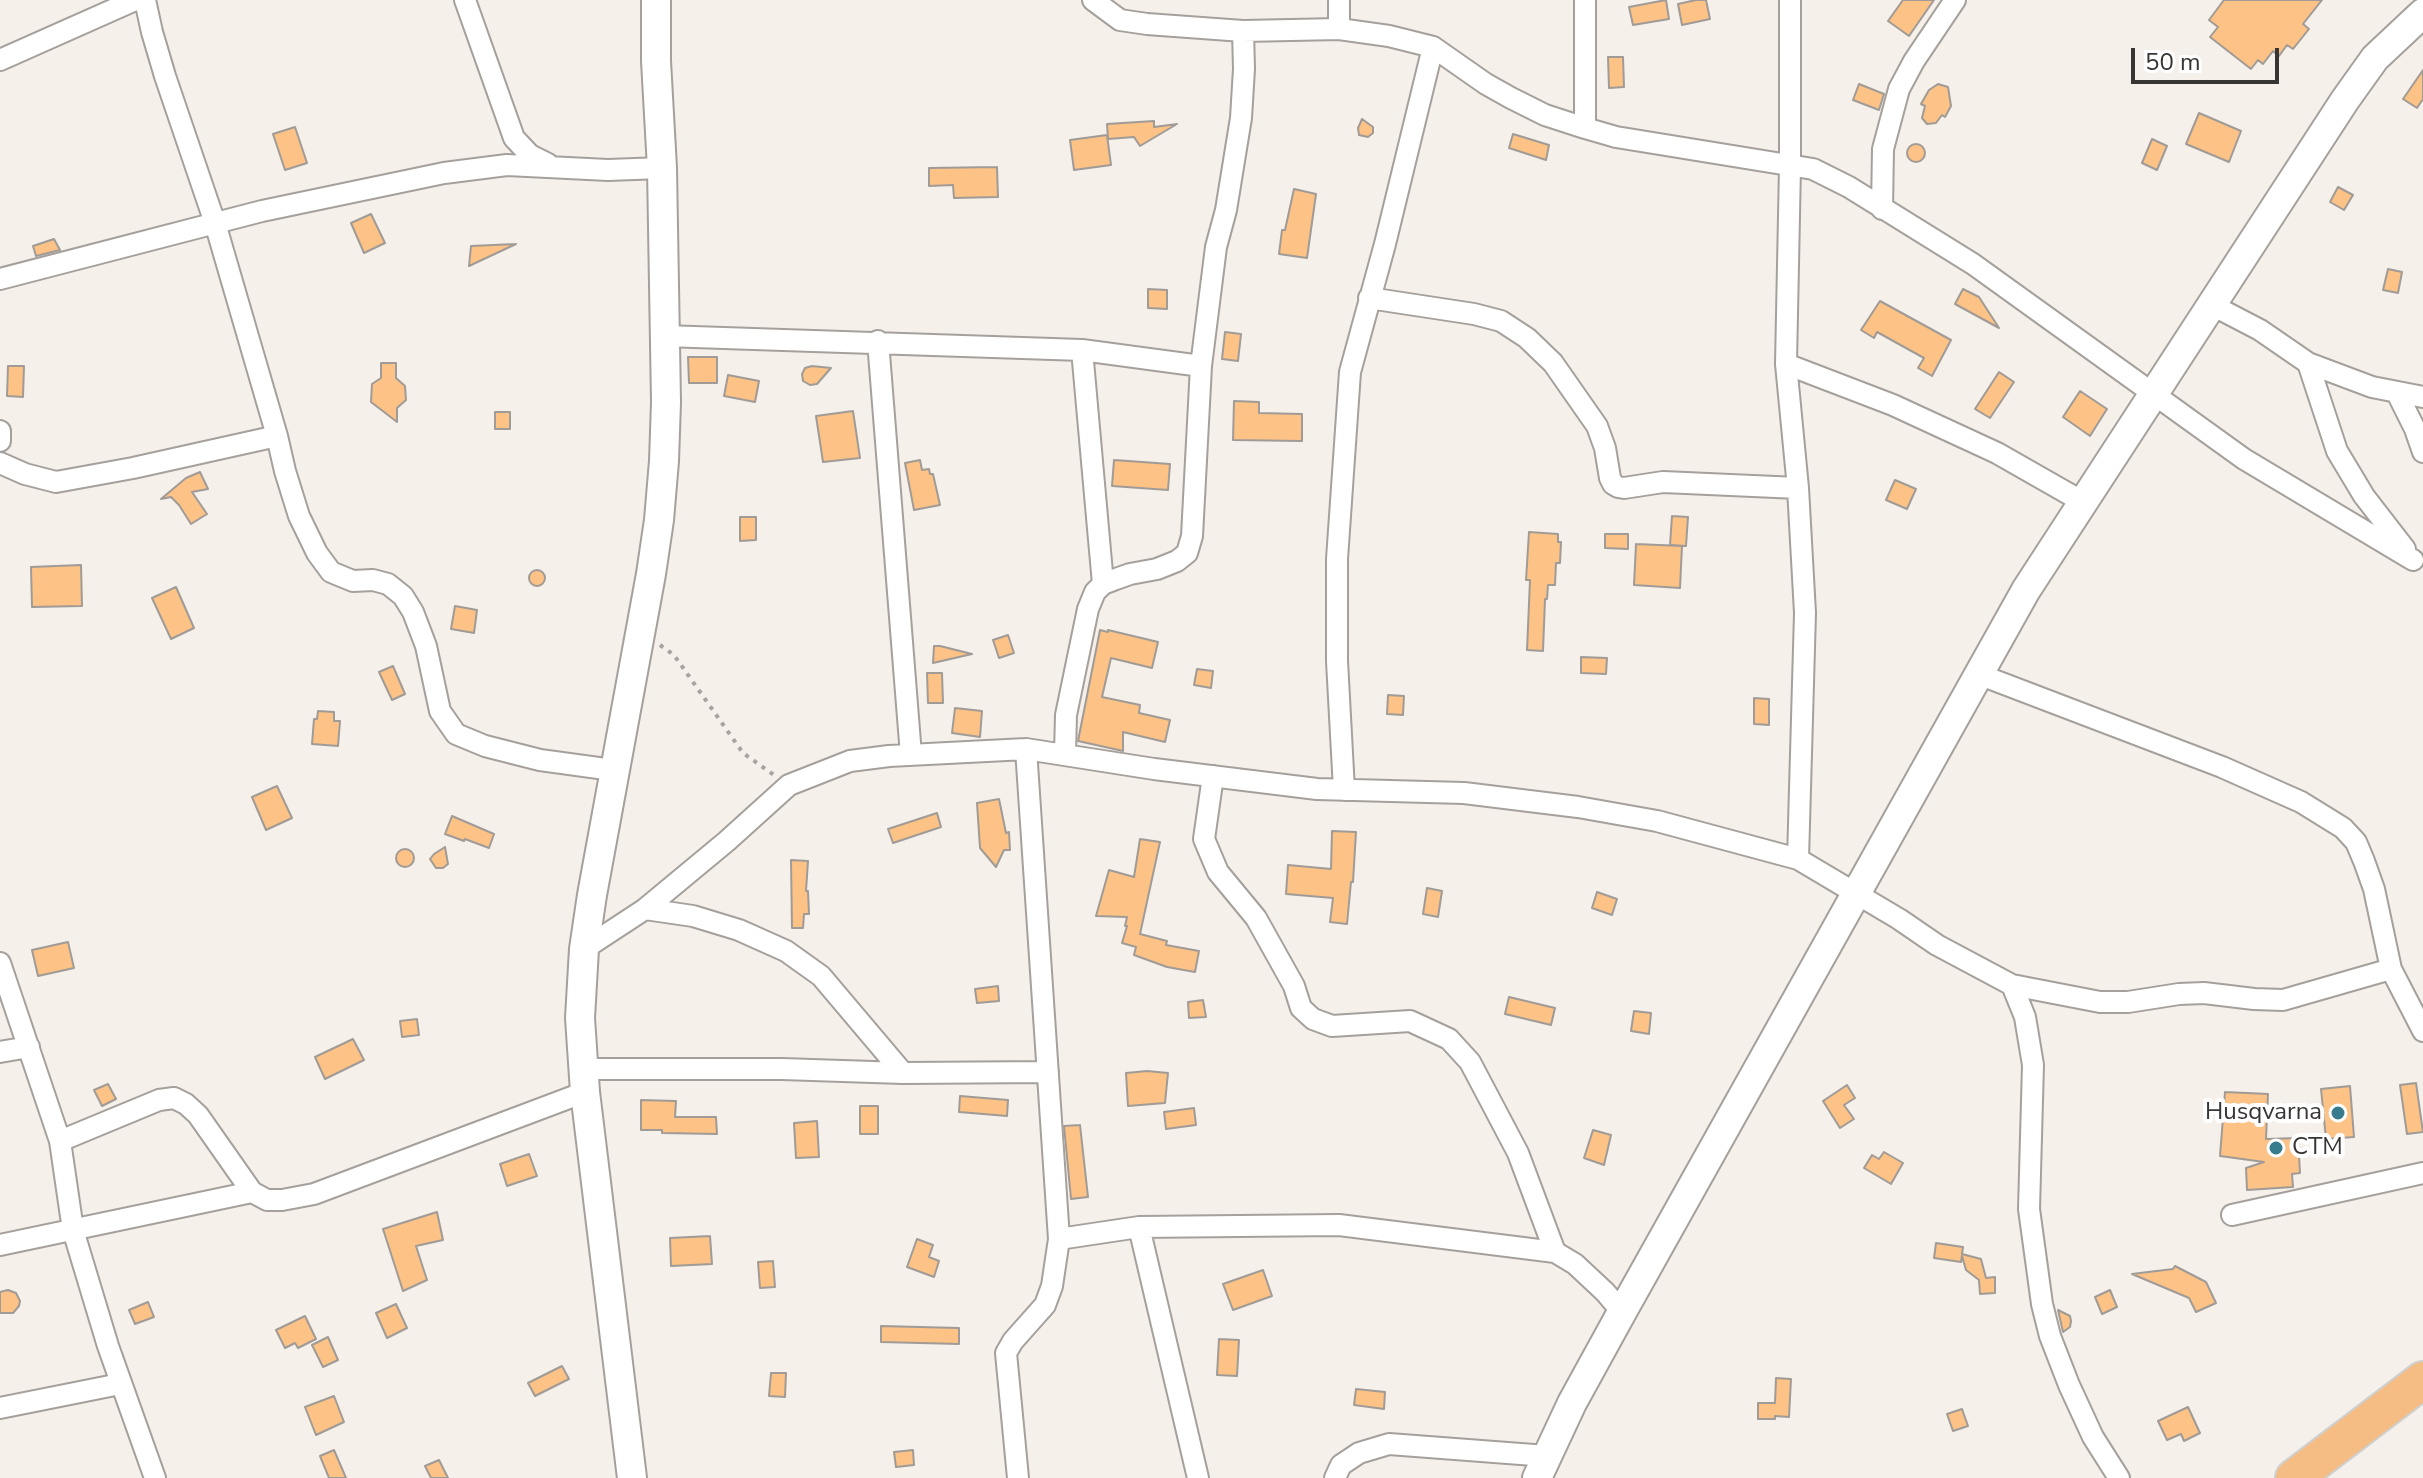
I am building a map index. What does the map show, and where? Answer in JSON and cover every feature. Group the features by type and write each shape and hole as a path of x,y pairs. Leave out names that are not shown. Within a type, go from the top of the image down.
{"highway":[{"path":"2294,1478 2423,1380"}],"street":[{"path":"465,0 514,138 530,155 551,166"},
{"path":"632,1478 584,1080 580,1018 584,949 613,770 640,634 662,490 666,402 656,0"},
{"path":"1093,0 1147,24 1243,31 1339,29 1389,36 1433,47 1511,98 1545,115 1585,128 1616,137 1813,169 1849,187 1973,264 2244,459 2418,563"},
{"path":"1339,0 1339,29"},
{"path":"1585,0 1585,128"},
{"path":"1790,0 1786,364 1798,488 1805,613 1798,859"},
{"path":"1882,209 1883,149 1899,89 1955,0"},
{"path":"0,60 145,1 165,76 215,223 299,516 317,553 331,572 353,581 373,580 388,584 403,596 426,646 440,711 456,734 485,746 540,760 613,770"},
{"path":"1335,1478 1341,1465 1359,1453 1389,1444 1542,1467 1572,1403 1622,1312 2026,590 2345,100 2375,58 2423,13"},
{"path":"1065,754 1066,715 1088,609 1095,592 1103,584 1177,561 1187,553 1192,536 1201,366 1216,247 1226,210 1241,118 1243,31"},
{"path":"1344,790 1337,661 1337,559 1350,372 1433,47"},
{"path":"0,279 215,223 444,173 507,165 608,170 662,168"},
{"path":"1369,298 1474,314 1501,321 1527,338 1553,363 1597,426 1605,448 1610,478 1618,487 1663,482 1798,488"},
{"path":"2212,305 2260,330 2308,363 2372,387 2423,397"},
{"path":"664,336 1082,350 1201,366"},
{"path":"878,341 911,755"},
{"path":"1082,350 1103,584"},
{"path":"2308,363 2337,451 2364,496 2418,563"},
{"path":"1786,364 1893,405 1997,453 2083,502"},
{"path":"2397,393 2423,452"},
{"path":"0,431 0,441"},
{"path":"0,463 56,482 277,436"},
{"path":"1978,674 2222,767 2301,802 2343,828 2356,842 2374,889 2391,969 2423,1031"},
{"path":"1018,1478 1006,1353 1045,1305 1052,1286 1059,1239 1026,749"},
{"path":"584,949 645,909 789,785 850,761 1026,749 1154,769 1344,790 1464,793 1578,807 1657,821 1798,859 1937,945 2012,985 2100,1002 2128,1002 2204,993 2283,1000 2391,969"},
{"path":"1213,776 1204,839 1218,872 1256,918 1287,972 1301,1008 1313,1019 1332,1026 1410,1021 1449,1039 1470,1062 1518,1153 1555,1252"},
{"path":"645,909 693,916 739,930 786,951 821,976 903,1073"},
{"path":"0,963 60,1141 73,1230 120,1384 155,1478"},
{"path":"2012,985 2025,1017 2033,1065 2029,1209 2042,1304 2050,1336 2069,1385 2093,1437 2119,1478"},
{"path":"0,1052 29,1047"},
{"path":"60,1141 159,1100 174,1098 198,1115 252,1192 267,1200 282,1200 314,1194 584,1080 782,1069 903,1073 1048,1072"},
{"path":"2232,1215 2423,1173"},
{"path":"0,1245 252,1192"},
{"path":"1059,1239 1139,1227 1339,1225 1555,1252 1575,1264 1622,1312"},
{"path":"1139,1227 1198,1478"},
{"path":"0,1408 120,1384"}],"path":[{"path":"640,634 648,636 674,655 743,753 789,785"}],"building":[{"path":"1666,0 1669,19 1633,25 1629,7"},
{"path":"1706,0 1710,19 1682,25 1678,4"},
{"path":"1903,0 1934,0 1909,36 1888,21"},
{"path":"2224,0 2322,0 2303,24 2309,29 2293,49 2287,45 2279,56 2273,51 2263,64 2258,60 2251,69 2210,37 2218,27 2209,20"},
{"path":"1608,57 1623,57 1624,87 1609,88"},
{"path":"2423,70 2423,99 2417,108 2403,99"},
{"path":"1859,84 1884,94 1879,110 1853,100"},
{"path":"1938,84 1948,87 1951,106 1945,117 1942,115 1936,123 1927,124 1922,118 1925,106 1921,104 1929,90"},
{"path":"2199,113 2241,131 2229,162 2186,144"},
{"path":"1362,119 1373,127 1373,133 1368,137 1359,135"},
{"path":"1154,121 1154,127 1177,124 1140,146 1134,137 1108,139 1107,124"},
{"path":"295,127 307,163 285,170 273,134"},
{"path":"1513,134 1549,145 1546,160 1509,148"},
{"path":"1107,135 1111,165 1074,170 1070,140"},
{"path":"2152,139 2167,146 2157,170 2142,163"},
{"path":"1916,144 1925,153 1916,162 1907,153"},
{"path":"997,167 998,197 954,198 953,185 929,186 929,168"},
{"path":"2338,187 2353,195 2344,210 2330,202"},
{"path":"1294,189 1316,194 1307,258 1279,254 1282,230 1285,230"},
{"path":"371,214 385,243 364,253 351,223"},
{"path":"54,239 60,250 36,256 33,246"},
{"path":"516,244 469,266 471,246"},
{"path":"2388,269 2402,272 2398,293 2383,290"},
{"path":"1148,289 1167,290 1167,309 1148,308"},
{"path":"1963,289 1979,297 1999,328 1955,304"},
{"path":"1880,301 1951,340 1932,376 1918,368 1924,358 1877,332 1874,338 1861,330"},
{"path":"1225,332 1241,334 1238,361 1222,359"},
{"path":"688,357 717,357 717,383 689,383"},
{"path":"381,363 396,363 396,378 405,386 406,400 397,408 397,422 371,402 372,384 381,378"},
{"path":"8,366 24,366 23,397 7,396"},
{"path":"805,368 831,368 817,384 810,385 803,381 802,374"},
{"path":"1999,372 2014,382 1990,418 1975,409"},
{"path":"728,375 759,381 755,402 724,396"},
{"path":"2080,391 2107,409 2090,436 2063,417"},
{"path":"1234,401 1259,402 1259,413 1302,414 1302,441 1233,440"},
{"path":"853,411 860,458 823,462 816,416"},
{"path":"495,412 510,412 510,429 495,429"},
{"path":"920,460 922,470 929,469 933,474 940,505 914,510 905,463"},
{"path":"1114,460 1170,464 1168,490 1112,486"},
{"path":"200,472 208,489 192,492 207,514 191,524 171,497 161,499 186,478"},
{"path":"1895,480 1916,489 1907,509 1886,500"},
{"path":"1672,516 1688,517 1686,546 1670,545"},
{"path":"740,517 756,517 756,540 740,541"},
{"path":"1529,532 1558,534 1558,542 1561,542 1555,585 1548,585 1545,599 1543,651 1527,650"},
{"path":"1605,534 1628,534 1628,549 1605,548"},
{"path":"1636,544 1682,546 1680,588 1634,585"},
{"path":"81,565 82,606 32,607 31,567"},
{"path":"537,570 543,572 543,584 537,586 531,584 529,578 531,572"},
{"path":"176,587 194,628 171,639 152,598"},
{"path":"455,606 477,610 474,633 451,629"},
{"path":"1100,630 1158,642 1152,668 1111,658 1102,697 1140,705 1139,713 1170,720 1165,742 1123,732 1123,751 1078,741"},
{"path":"1008,635 1014,653 999,658 993,640"},
{"path":"934,646 940,646 972,654 933,663"},
{"path":"1581,657 1607,658 1606,674 1581,673"},
{"path":"393,666 405,694 392,700 379,672"},
{"path":"1197,669 1213,671 1211,688 1194,685"},
{"path":"927,673 942,673 943,703 928,703"},
{"path":"1388,695 1404,696 1403,715 1387,714"},
{"path":"1754,698 1769,699 1769,725 1754,724"},
{"path":"955,708 982,711 980,737 952,733"},
{"path":"318,711 334,712 334,721 340,721 338,746 312,744 314,719 317,719"},
{"path":"277,786 292,818 266,830 252,797"},
{"path":"999,799 1006,833 1009,832 1010,850 1004,850 996,867 980,848 977,803"},
{"path":"937,813 941,827 893,843 888,829"},
{"path":"452,816 494,834 489,848 445,834"},
{"path":"1332,831 1356,832 1347,924 1330,922 1333,898 1286,894 1288,865 1331,869"},
{"path":"1140,839 1160,842 1140,934 1167,941 1166,945 1199,951 1195,972 1167,967 1134,955 1136,947 1122,943 1127,917 1096,916 1109,870 1134,877"},
{"path":"445,847 448,864 436,868 430,859"},
{"path":"405,849 414,858 405,867 396,858"},
{"path":"791,860 808,861 806,891 809,914 804,914 803,928 792,928"},
{"path":"1427,888 1442,891 1438,917 1423,914"},
{"path":"1597,892 1617,899 1612,915 1592,908"},
{"path":"68,942 74,968 38,976 32,950"},
{"path":"998,986 999,1001 977,1003 975,989"},
{"path":"1509,997 1555,1008 1551,1025 1505,1014"},
{"path":"1203,1000 1206,1017 1189,1018 1188,1002"},
{"path":"1634,1011 1651,1013 1649,1034 1631,1031"},
{"path":"417,1019 419,1035 402,1037 400,1021"},
{"path":"353,1039 364,1060 325,1079 315,1057"},
{"path":"1126,1073 1168,1073 1165,1103 1128,1106"},
{"path":"2416,1083 2423,1132 2407,1134 2400,1085"},
{"path":"108,1084 116,1099 102,1106 94,1090"},
{"path":"1847,1085 1855,1098 1844,1105 1854,1119 1840,1128 1823,1101"},
{"name":"Husqvarna","path":"2350,1086 2354,1137 2326,1139 2321,1089"},
{"path":"2225,1092 2268,1094 2266,1139 2298,1138 2300,1173 2292,1174 2293,1187 2247,1190 2246,1168 2264,1162 2220,1156"},
{"path":"960,1096 1008,1100 1007,1116 959,1112"},
{"path":"641,1100 676,1101 675,1117 716,1117 717,1134 641,1130"},
{"path":"860,1106 878,1106 878,1134 860,1134"},
{"path":"1194,1108 1196,1125 1166,1129 1164,1112"},
{"path":"817,1121 819,1157 796,1158 794,1123"},
{"path":"1080,1125 1088,1197 1071,1199 1064,1126"},
{"path":"1593,1130 1611,1135 1604,1165 1584,1158"},
{"path":"1884,1152 1903,1163 1891,1184 1864,1168 1872,1155 1879,1159"},
{"path":"529,1154 537,1176 507,1186 500,1164"},
{"path":"437,1212 443,1240 416,1246 427,1280 403,1291 383,1229"},
{"path":"710,1236 712,1264 671,1266 670,1238"},
{"path":"917,1239 933,1245 929,1257 939,1261 934,1277 907,1267"},
{"path":"1936,1243 1963,1247 1962,1254 1981,1259 1986,1278 1995,1277 1995,1293 1980,1294 1979,1280 1966,1270 1962,1256 1961,1262 1934,1258"},
{"path":"773,1261 775,1287 760,1288 758,1262"},
{"path":"2175,1266 2206,1282 2216,1303 2196,1312 2189,1298 2132,1274 2173,1269"},
{"path":"1263,1270 1272,1296 1233,1310 1223,1284"},
{"path":"8,1290 16,1293 19,1306 13,1313 0,1313 0,1292"},
{"path":"2110,1290 2117,1307 2102,1314 2095,1297"},
{"path":"148,1302 154,1317 135,1324 129,1310"},
{"path":"396,1304 407,1328 387,1338 376,1313"},
{"path":"2058,1310 2070,1316 2070,1327 2063,1332"},
{"path":"305,1316 316,1339 298,1348 295,1343 285,1348 276,1330"},
{"path":"881,1326 959,1328 959,1344 881,1342"},
{"path":"328,1337 338,1360 323,1367 312,1345"},
{"path":"1219,1339 1239,1340 1237,1376 1217,1375"},
{"path":"562,1366 569,1379 535,1396 528,1383"},
{"path":"771,1373 786,1373 785,1397 769,1396"},
{"path":"1776,1378 1791,1379 1789,1417 1758,1419 1758,1403 1775,1403"},
{"path":"1356,1389 1385,1392 1384,1409 1354,1405"},
{"path":"334,1396 344,1422 316,1435 305,1407"},
{"path":"2188,1407 2200,1433 2184,1441 2181,1434 2167,1440 2158,1421"},
{"path":"1962,1409 1968,1426 1953,1431 1947,1414"},
{"path":"334,1450 346,1478 329,1478 320,1456"},
{"path":"913,1450 914,1465 896,1467 894,1452"},
{"path":"439,1460 448,1478 431,1478 425,1466"}],"place":[{"name":"Husqvarna","path":"2338,1113"},
{"name":"CTM","path":"2276,1148"}]}
